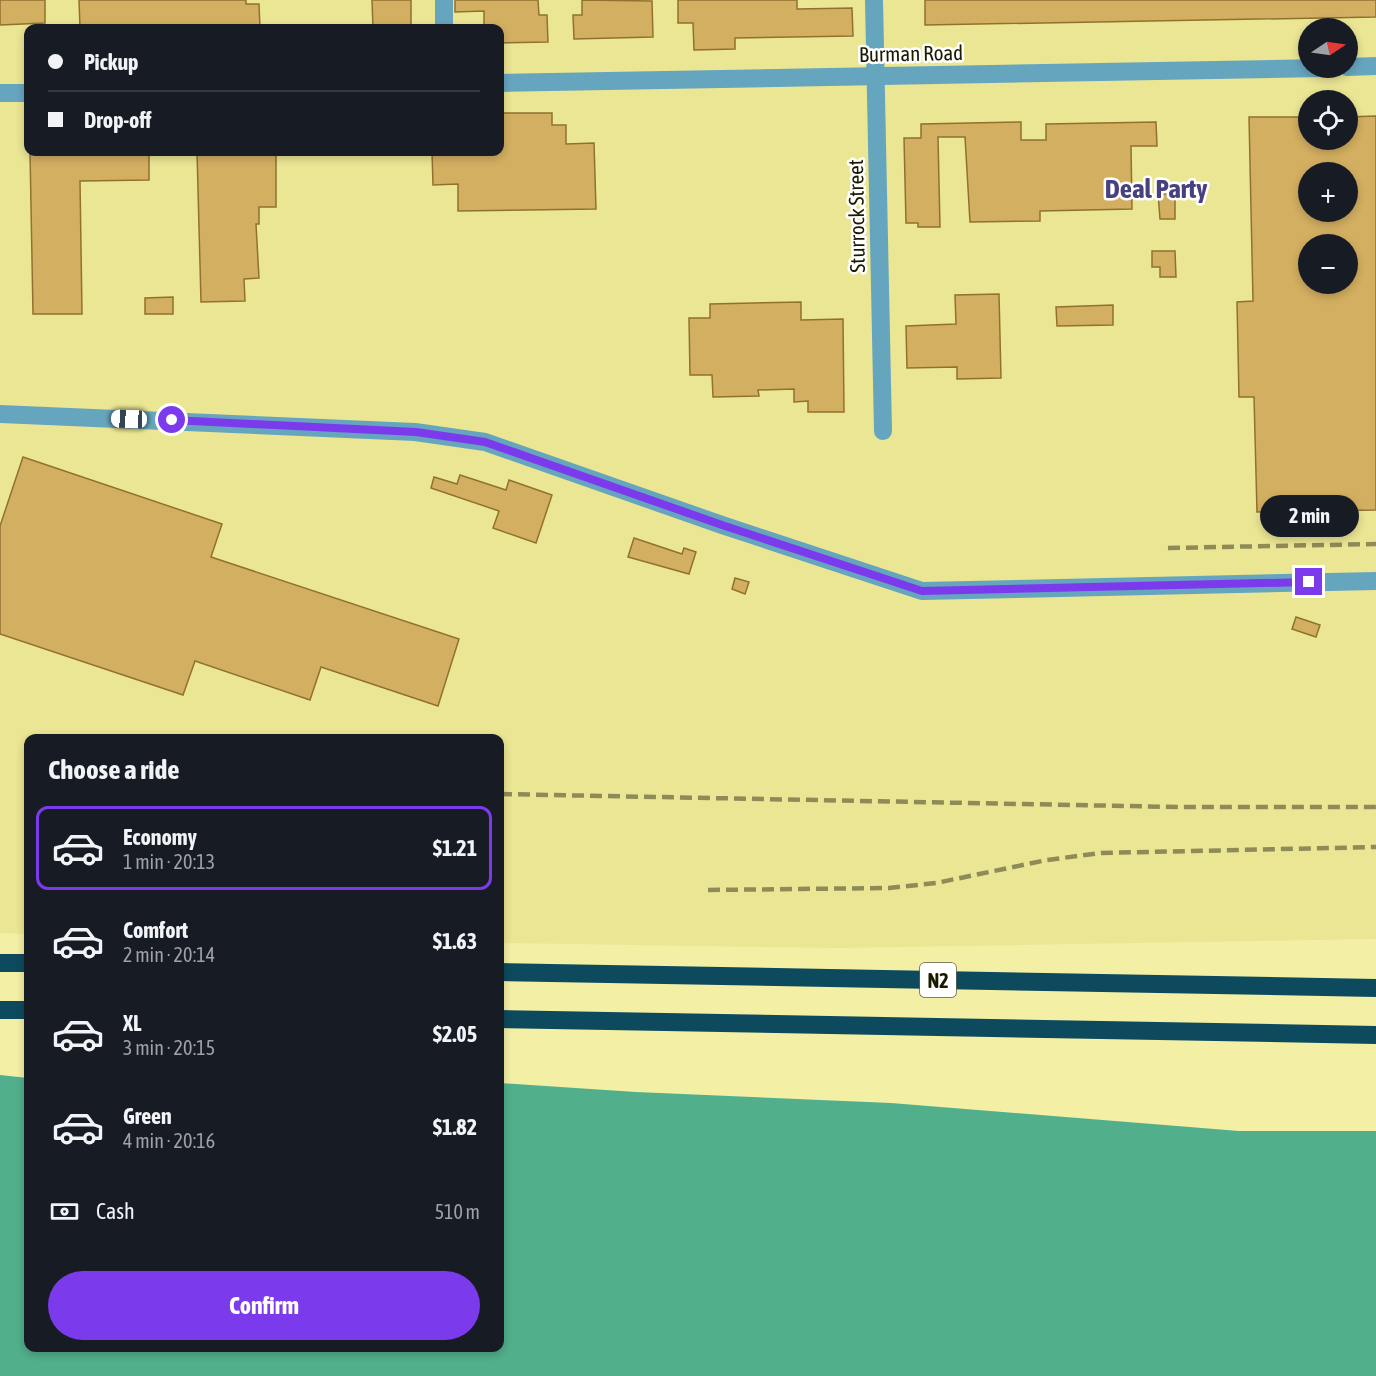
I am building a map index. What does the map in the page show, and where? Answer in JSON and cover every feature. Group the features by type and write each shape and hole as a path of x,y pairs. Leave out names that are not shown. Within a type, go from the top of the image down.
{"highway":[{"path":"0,963 24,963"},
{"name":"N2","path":"504,972 1376,988"},
{"path":"0,1010 24,1010"},
{"name":"N2","path":"504,1019 1376,1035"}],"street":[{"path":"444,0 444,24"},
{"name":"Sturrock Street","path":"874,0 883,430"},
{"path":"1358,67 1376,66"},
{"name":"Burman Road","path":"504,83 1298,69"},
{"path":"0,93 24,93"},
{"path":"0,414 416,432 485,442 722,525 922,591 1376,581"}],"shaded area":[{"path":"0,0 1376,0 1376,939 838,948 504,943 504,734 24,734 24,934 0,933"},
{"path":"0,1075 24,1078 24,1352 504,1352 504,1083 636,1092 891,1103 1239,1131 1376,1131 1376,1376 0,1376"}],"building":[{"path":"0,0 45,0 45,23 0,25"},
{"path":"79,0 246,0 246,4 259,4 260,24 80,24"},
{"path":"372,0 411,0 411,24 373,24"},
{"path":"455,0 538,0 539,15 547,15 548,42 504,43 504,24 484,24 484,11 455,12"},
{"path":"582,0 652,1 653,37 574,39 573,15 582,15"},
{"path":"678,0 797,0 797,9 852,8 853,36 735,38 735,49 694,50 693,23 678,23"},
{"path":"925,0 1376,0 1376,17 925,25"},
{"path":"504,113 552,113 552,125 566,125 566,144 594,143 596,209 458,211 458,184 433,185 432,156 504,156"},
{"path":"1376,116 1376,510 1257,512 1254,397 1239,397 1237,302 1253,301 1249,117 1298,117 1298,150 1358,150 1358,117"},
{"path":"1021,122 1021,140 1046,140 1046,124 1156,122 1157,146 1131,146 1132,209 1040,211 1040,221 970,222 965,137 938,137 940,227 918,227 918,223 906,223 904,138 921,138 921,124"},
{"path":"30,156 149,156 149,180 80,181 82,314 33,314"},
{"path":"197,156 276,156 276,207 259,207 259,224 256,224 259,278 244,279 245,301 201,302"},
{"path":"1158,194 1175,194 1175,219 1160,219"},
{"path":"1152,251 1175,251 1176,277 1160,277 1160,267 1152,267"},
{"path":"999,294 1001,378 957,379 957,367 907,368 906,326 956,324 955,295"},
{"path":"173,297 173,314 145,314 145,298"},
{"path":"801,302 801,320 843,319 844,412 808,412 808,401 794,402 794,389 758,390 759,396 713,397 712,375 690,375 689,318 710,318 710,304"},
{"path":"1113,305 1113,325 1057,326 1056,307"},
{"path":"23,457 222,524 211,557 459,639 438,706 321,667 310,700 195,661 183,695 0,634 0,526"},
{"path":"460,475 506,490 509,480 552,495 536,543 493,528 499,511 431,488 434,477 457,484"},
{"path":"634,538 682,554 684,548 696,552 689,574 628,557"},
{"path":"735,578 749,582 745,594 732,589"},
{"path":"1296,617 1320,625 1316,637 1292,629"}],"railway":[{"path":"1168,548 1376,544"},
{"path":"504,794 1178,807 1376,807"},
{"path":"708,890 889,888 936,883 1047,860 1101,853 1376,847"}],"district":[{"name":"Deal Party","path":"1156,188"}],"route":[{"path":"172,420 416,432 485,442 722,525 922,591 1309,582"}]}
